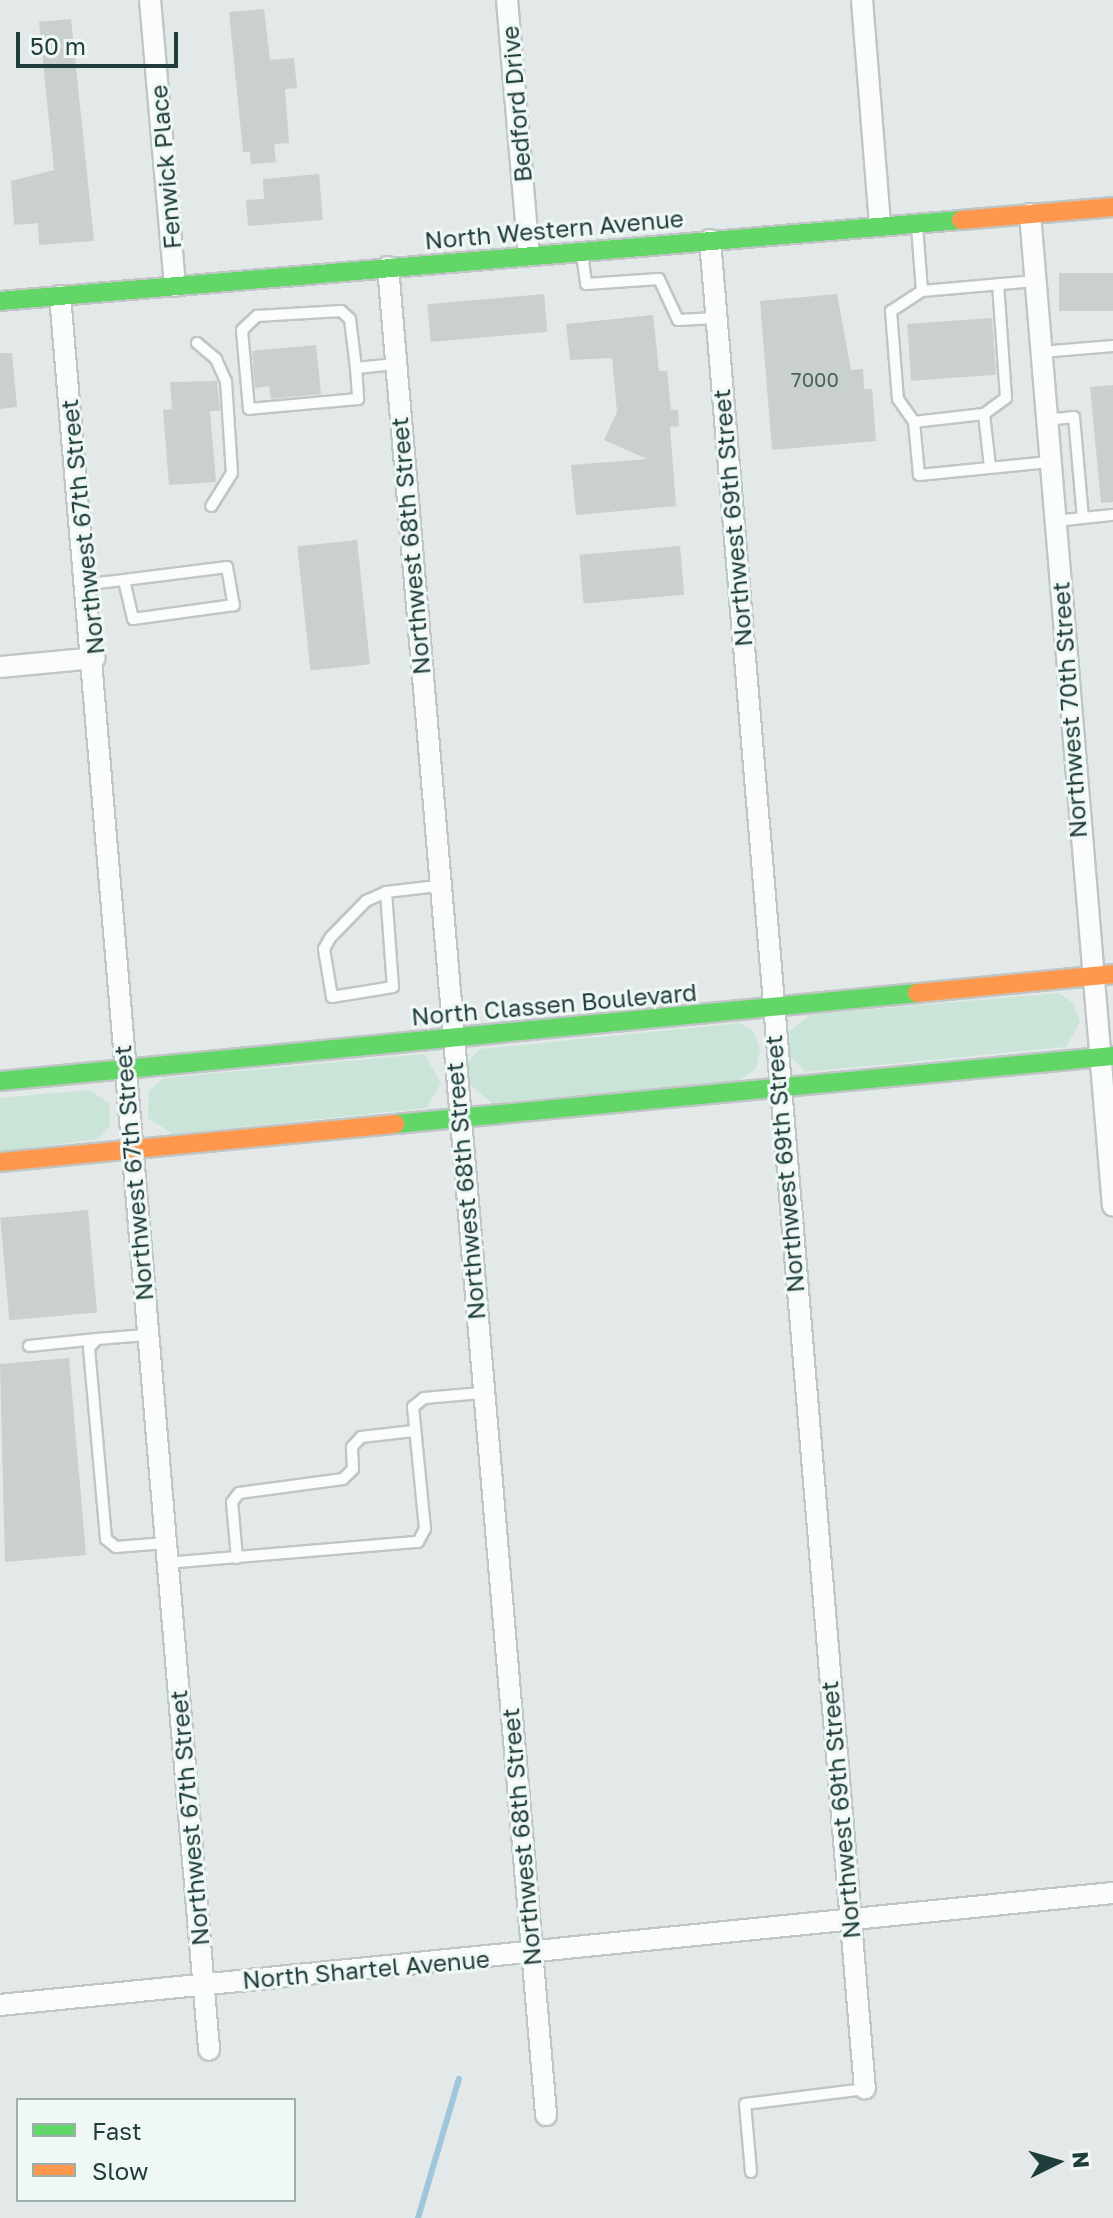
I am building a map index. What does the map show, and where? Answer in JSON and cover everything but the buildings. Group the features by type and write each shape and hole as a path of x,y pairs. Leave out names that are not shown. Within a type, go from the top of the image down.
{"street":[{"name":"Fenwick Place","path":"150,0 175,286"},
{"name":"Bedford Drive","path":"507,0 529,255"},
{"path":"862,0 880,225"},
{"name":"North Western Avenue","path":"0,301 1113,207"},
{"name":"Northwest 70th Street","path":"1030,214 1090,977 1105,1058 1113,1206"},
{"name":"Northwest 69th Street","path":"710,240 777,1090 865,2089"},
{"name":"Northwest 68th Street","path":"388,267 438,886 546,2115"},
{"name":"Northwest 67th Street","path":"60,296 95,658 130,1150 209,2050"},
{"path":"0,667 95,658"},
{"name":"North Classen Boulevard","path":"0,1081 1113,974"},
{"path":"0,1162 1105,1058"},
{"name":"North Shartel Avenue","path":"0,2005 531,1954 1113,1893"}],"lane":[{"path":"917,223 922,291"},
{"path":"582,251 586,284 659,279 678,320 716,318"},
{"path":"1035,281 922,291 891,311 898,399 914,422 919,475 1049,462"},
{"path":"914,422 984,414 1006,398 998,284"},
{"path":"341,311 350,319 356,368 358,399 249,409 242,330 257,316 341,311"},
{"path":"197,343 216,359 226,381 232,473 211,506"},
{"path":"1041,352 1113,346"},
{"path":"356,368 396,364"},
{"path":"984,414 990,467"},
{"path":"1046,420 1074,417 1083,518"},
{"path":"1054,521 1113,515"},
{"path":"87,584 227,567 234,605 133,619 124,580"},
{"path":"386,892 393,987 332,997 324,949 366,901 386,892 438,886"},
{"path":"29,1346 146,1335"},
{"path":"97,1339 89,1348 106,1539 116,1547 237,1558 418,1542 425,1529 414,1431 416,1401 482,1393"},
{"path":"237,1558 232,1502 239,1493 343,1479 353,1469 352,1447 361,1437 414,1431"},
{"path":"751,2172 745,2104 865,2089"}],"green space":[{"path":"1059,993 1073,1003 1080,1022 1066,1047 805,1072 789,1054 790,1031 810,1015"},
{"path":"740,1023 754,1032 760,1050 756,1069 738,1081 492,1103 467,1082 468,1062 480,1049"},
{"path":"424,1054 441,1083 426,1108 173,1134 148,1118 149,1091 164,1078"},
{"path":"89,1090 109,1103 110,1126 98,1139 0,1152 0,1098"}],"waterway":[{"path":"418,2218 459,2079"}],"traffic: fast":[{"path":"0,301 961,220"},
{"path":"0,1081 917,993"},
{"path":"395,1124 1113,1056"}],"traffic: slow":[{"path":"961,220 1113,207"},
{"path":"917,993 1113,974"},
{"path":"0,1162 395,1124"}]}
